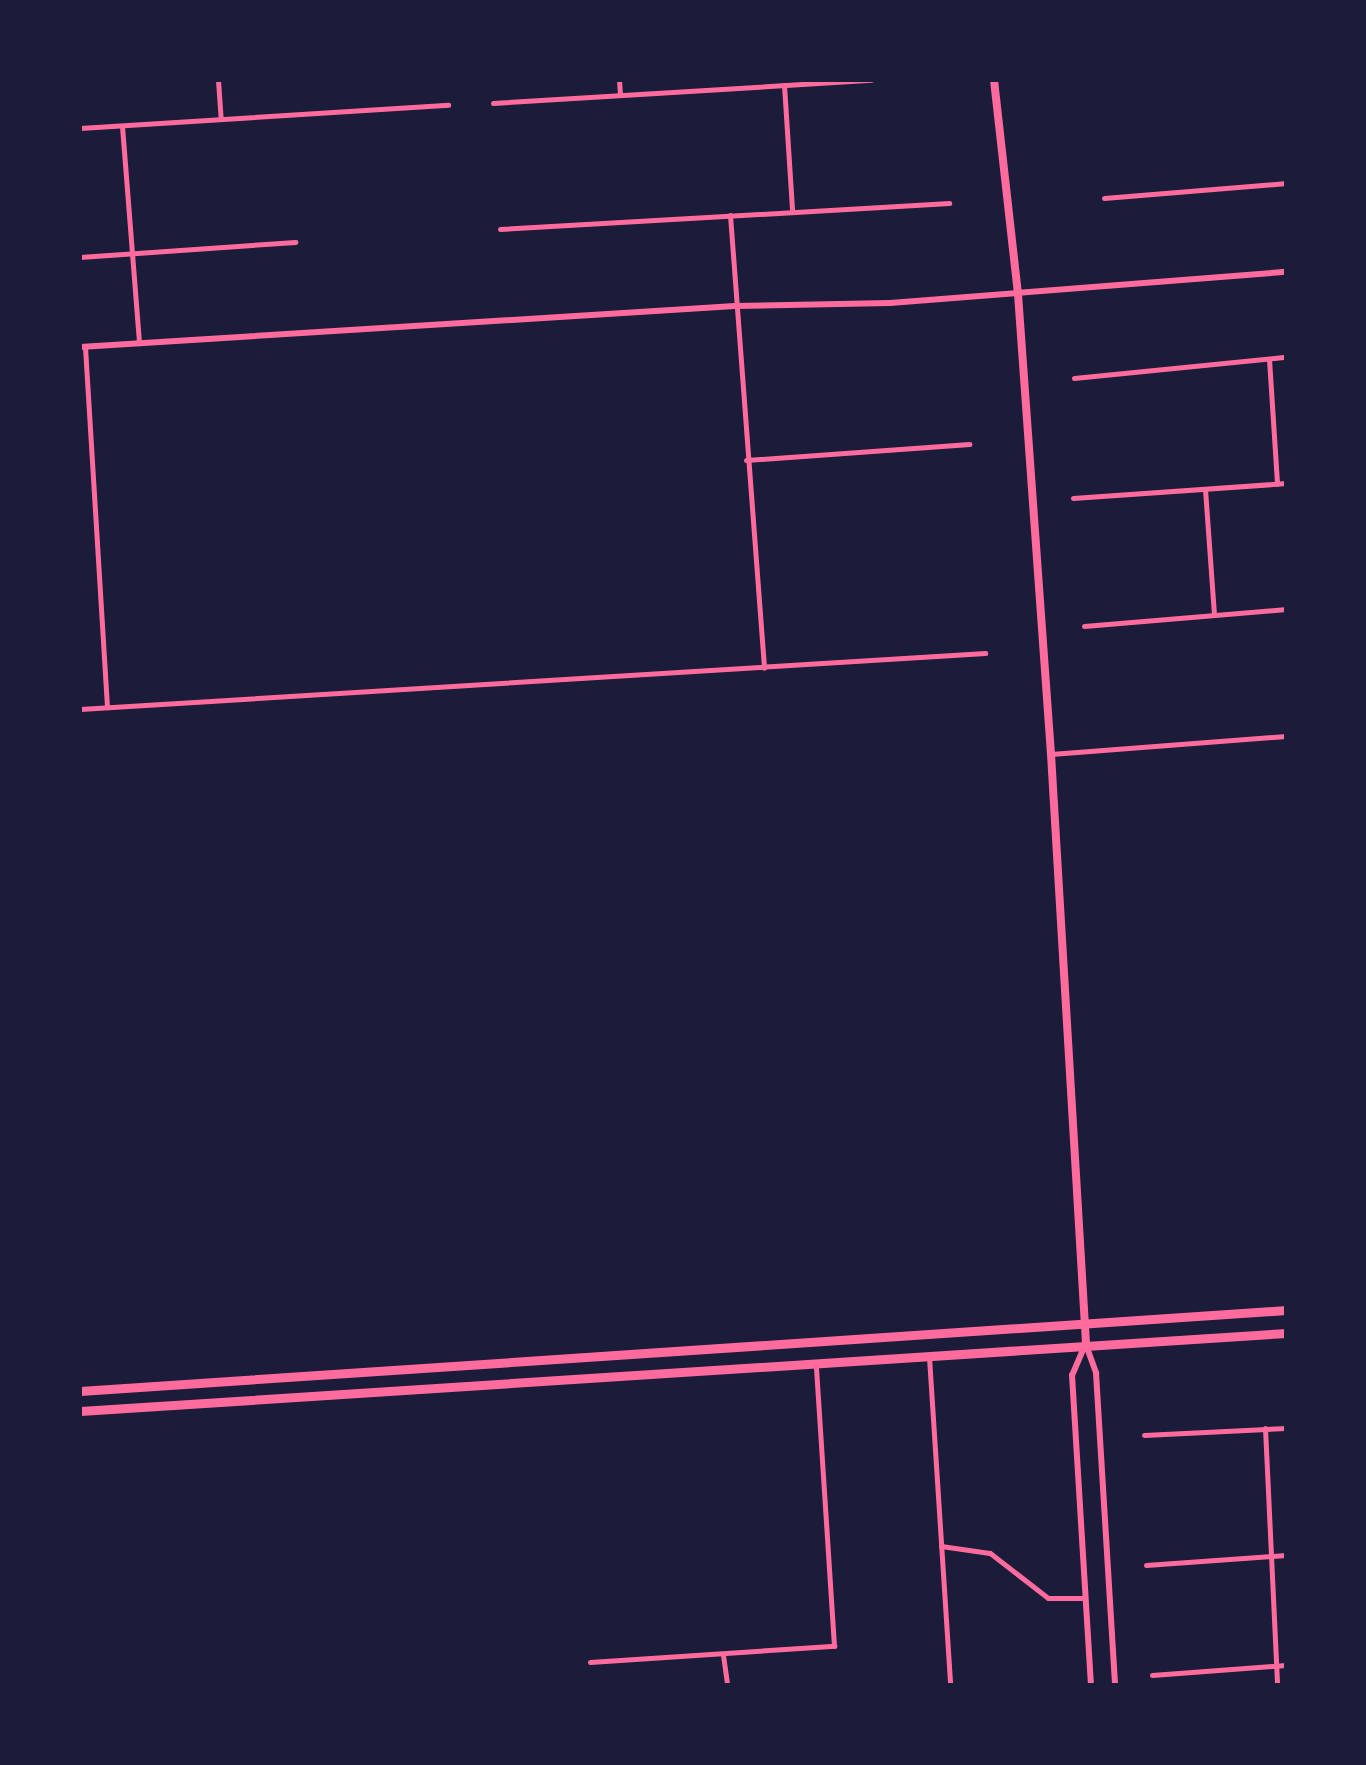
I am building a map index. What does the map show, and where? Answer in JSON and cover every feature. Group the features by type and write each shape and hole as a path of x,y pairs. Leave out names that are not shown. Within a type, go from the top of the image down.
{"main road":[{"path":"994,80 1018,294 1051,754 1086,1344"},
{"path":"80,1390 1084,1320 1286,1310"},
{"path":"80,1410 1286,1333"}],"street":[{"path":"218,80 221,120"},
{"path":"619,80 620,95"},
{"path":"493,103 871,80"},
{"path":"784,85 792,210"},
{"path":"80,128 448,105"},
{"path":"122,126 139,342"},
{"path":"1104,198 1286,184"},
{"path":"500,230 949,203"},
{"path":"730,215 764,668"},
{"path":"80,258 295,242"},
{"path":"107,707 83,347 735,306 1018,294 1286,272"},
{"path":"1074,378 1286,357"},
{"path":"1269,359 1278,484"},
{"path":"746,460 969,444"},
{"path":"1074,498 1286,483"},
{"path":"1205,489 1214,614"},
{"path":"1084,626 1286,609"},
{"path":"80,709 985,653"},
{"path":"1051,754 1286,736"},
{"path":"1086,1344 1072,1375 1091,1685"},
{"path":"1086,1344 1096,1373 1115,1685"},
{"path":"929,1354 950,1685"},
{"path":"590,1662 834,1646 816,1361"},
{"path":"1265,1428 1277,1685"},
{"path":"1144,1435 1286,1428"},
{"path":"941,1546 990,1552 1048,1598 1085,1598"},
{"path":"1146,1565 1286,1555"},
{"path":"723,1655 727,1685"},
{"path":"1152,1675 1286,1666"}]}
